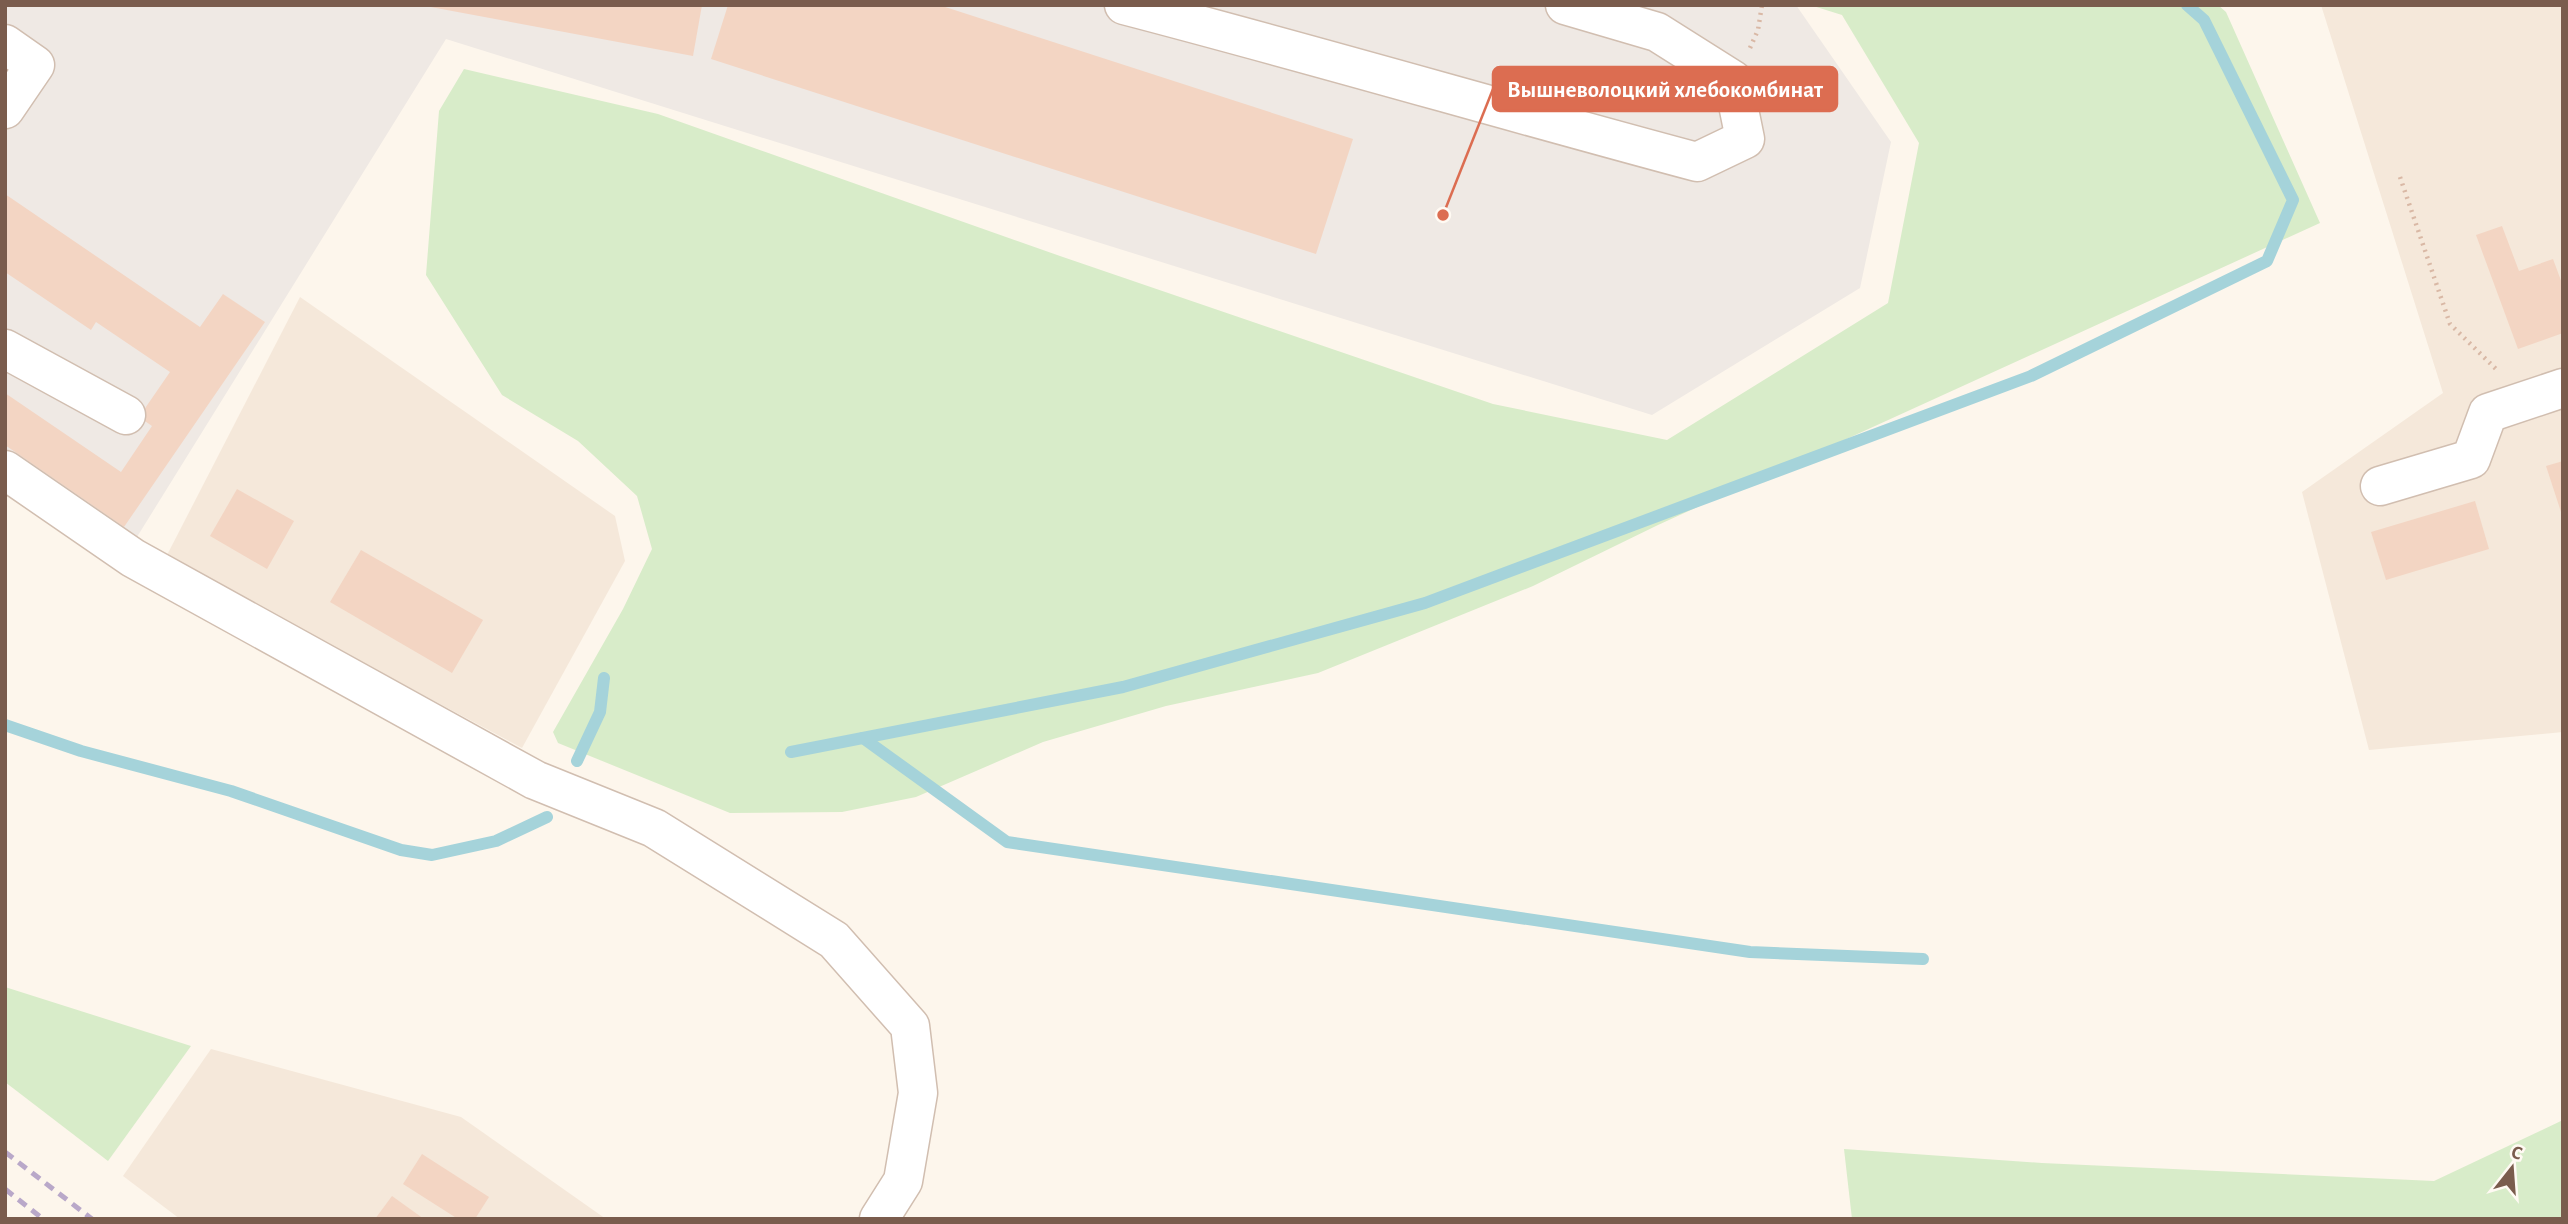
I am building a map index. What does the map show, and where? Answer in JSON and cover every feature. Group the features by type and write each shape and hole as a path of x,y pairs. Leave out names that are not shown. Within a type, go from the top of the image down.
{"street":[{"path":"1124,5 1697,162 1745,139 1733,80 1657,32 1565,5"},
{"path":"5,44 35,65 5,109"},
{"path":"5,349 127,415"},
{"path":"2380,486 2471,459 2488,413 2563,388"},
{"path":"5,470 133,558 535,780 654,828 834,940 910,1026 918,1093 903,1181 879,1219"}],"path":[{"path":"2400,177 2451,324 2526,400"}],"shaded area":[{"path":"5,5 1796,5 1891,142 1860,288 1652,415 446,39 132,545 5,457"},
{"path":"2321,5 2563,5 2563,732 2369,750 2302,492 2443,393"},
{"path":"300,297 615,516 625,561 522,748 166,557"},
{"path":"211,1049 461,1117 606,1219 180,1219 123,1176"}],"green space":[{"path":"1810,5 2218,5 2226,12 2320,223 1658,525 1533,586 1318,673 1166,706 1043,742 916,797 842,812 730,813 558,743 553,732 623,609 652,549 637,496 578,441 502,395 426,275 439,111 464,69 658,114 1060,256 1493,404 1667,440 1888,303 1919,143 1842,15"},
{"path":"5,987 191,1046 108,1161 5,1082"},
{"path":"2563,1120 2563,1219 1852,1219 1844,1149 2042,1163 2434,1181"}],"building":[{"path":"420,5 702,5 693,56"},
{"path":"728,5 939,5 1353,139 1316,254 711,59"},
{"path":"5,194 200,327 223,294 265,322 124,527 5,445 5,393 121,472 152,426 139,417 170,372 96,322 91,330 5,272"},
{"path":"2502,226 2519,271 2553,259 2563,286 2563,333 2518,349 2476,235"},
{"path":"2563,461 2563,515 2562,515 2546,466"},
{"path":"237,489 294,521 267,569 210,536"},
{"path":"2475,501 2489,549 2386,580 2371,532"},
{"path":"361,550 483,620 452,673 330,602"},
{"path":"422,1154 489,1197 475,1219 458,1219 403,1184"},
{"path":"392,1196 424,1219 375,1219"}],"waterway":[{"path":"791,752 1123,687 1425,603 2031,376 2267,261 2293,200 2204,20 2187,5"},
{"path":"577,761 600,712 604,678"},
{"path":"5,725 81,751 231,791 401,850 432,855 496,841 547,817"},
{"path":"863,738 1007,842 1750,952 1923,959"}],"railway":[{"path":"5,1152 92,1219"},
{"path":"5,1189 43,1219"}],"place":[{"name":"Вышневолоцкий хлебокомбинат","path":"1443,215"}]}
